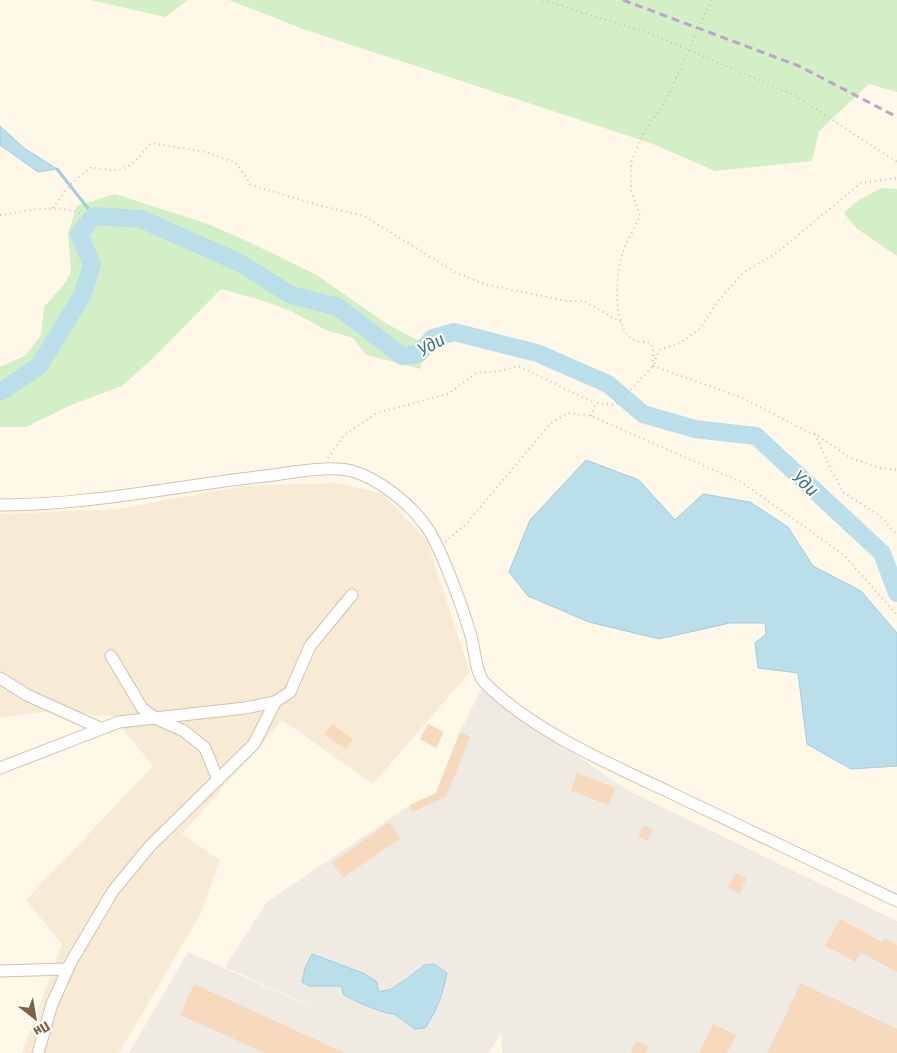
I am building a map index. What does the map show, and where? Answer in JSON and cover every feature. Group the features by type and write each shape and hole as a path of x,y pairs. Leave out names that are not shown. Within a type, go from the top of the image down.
{"street":[{"path":"0,505 47,505 105,499 237,479 324,470 350,471 373,479 390,490 425,525 438,549 471,635 481,679 509,704 530,719 612,764 897,901"},
{"path":"0,768 118,722 246,708 275,702 290,692 310,646 352,595"},
{"path":"111,656 142,708 155,718 184,731 205,748 218,780"},
{"path":"0,678 27,695 100,728"},
{"path":"38,1053 52,1004 67,970 113,890 150,846 254,744 275,702"},
{"path":"0,971 67,970"}],"path":[{"path":"543,0 654,35 796,96 897,162"},
{"path":"653,366 653,347 648,342 636,341 629,335 622,323 616,275 622,252 640,216 631,190 631,163 643,134 666,100 711,0"},
{"path":"53,208 70,185 91,167 117,172 134,162 151,143 197,151 236,163 251,185 318,205 364,216 455,272 484,284 566,301 584,301 622,323"},
{"path":"324,470 330,454 344,435 377,413 448,394 476,373 500,371 518,366 596,403 615,405 653,366 659,350 680,343 700,329 717,302 744,272 774,254 861,183 897,178"},
{"path":"0,215 53,208 75,211 85,216"},
{"path":"653,366 743,398 815,434 851,458 880,468 897,470"},
{"path":"591,416 596,403"},
{"path":"438,549 468,522 550,424 568,412 591,416 741,482 844,555 897,615"},
{"path":"815,434 832,472 844,493 879,515 897,535"}],"shaded area":[{"path":"337,483 382,493 427,541 470,672 373,784 282,720 182,834 220,860 200,915 119,1053 22,1053 62,944 26,900 153,766 112,716 42,712 0,718 0,514 118,509 242,486"},
{"path":"481,689 627,790 897,921 897,1053 502,1053 501,1033 488,1053 129,1053 188,952 349,1024 225,967 267,902 410,805 436,793 460,732"}],"green space":[{"path":"91,0 188,0 165,17"},
{"path":"229,0 897,0 897,92 869,84 819,131 812,161 715,171 653,144 303,29"},
{"path":"882,188 897,189 897,256 856,228 844,213 857,201"},
{"path":"115,194 208,224 315,274 387,324 419,341 421,369 366,355 353,338 326,330 293,312 264,301 221,289 152,359 122,386 71,405 26,427 0,427 0,367 25,356 41,335 44,307 65,283 71,272 68,233 77,206"}],"water":[{"path":"0,126 24,148 57,169 38,172 0,145"},
{"path":"586,460 639,480 675,520 703,494 750,502 788,527 813,566 861,591 897,633 897,766 851,769 807,744 798,673 758,668 755,643 766,634 765,623 730,623 659,639 589,622 528,596 509,572 530,520"},
{"path":"312,954 363,973 376,981 379,992 391,989 424,965 434,964 447,973 439,1002 429,1022 425,1028 415,1029 394,1014 347,997 343,994 342,986 309,986 302,982 305,968"}],"building":[{"path":"332,724 353,739 346,749 324,734"},
{"path":"428,724 444,732 436,748 420,739"},
{"path":"460,732 470,737 446,797 412,812 410,805 436,793"},
{"path":"577,773 615,788 609,805 571,791"},
{"path":"389,822 400,838 343,878 332,863"},
{"path":"643,825 653,829 648,841 638,836"},
{"path":"735,873 747,878 739,894 728,888"},
{"path":"840,919 882,942 884,938 897,945 897,972 861,953 856,962 825,946"},
{"path":"801,983 897,1029 897,1053 767,1053"},
{"path":"194,984 345,1053 265,1053 180,1015"},
{"path":"713,1024 736,1035 727,1053 699,1053"},
{"path":"636,1041 649,1047 645,1053 631,1053"}],"waterway":[{"path":"57,169 94,216"},
{"name":"Уди","path":"0,392 39,366 82,296 92,265 79,234 94,216 141,219 240,263 291,295 338,307 402,356 418,354 433,338 454,332 537,353 608,384 643,414 695,429 756,436 882,553 897,593"}],"railway":[{"path":"623,0 799,66 897,117"}]}
